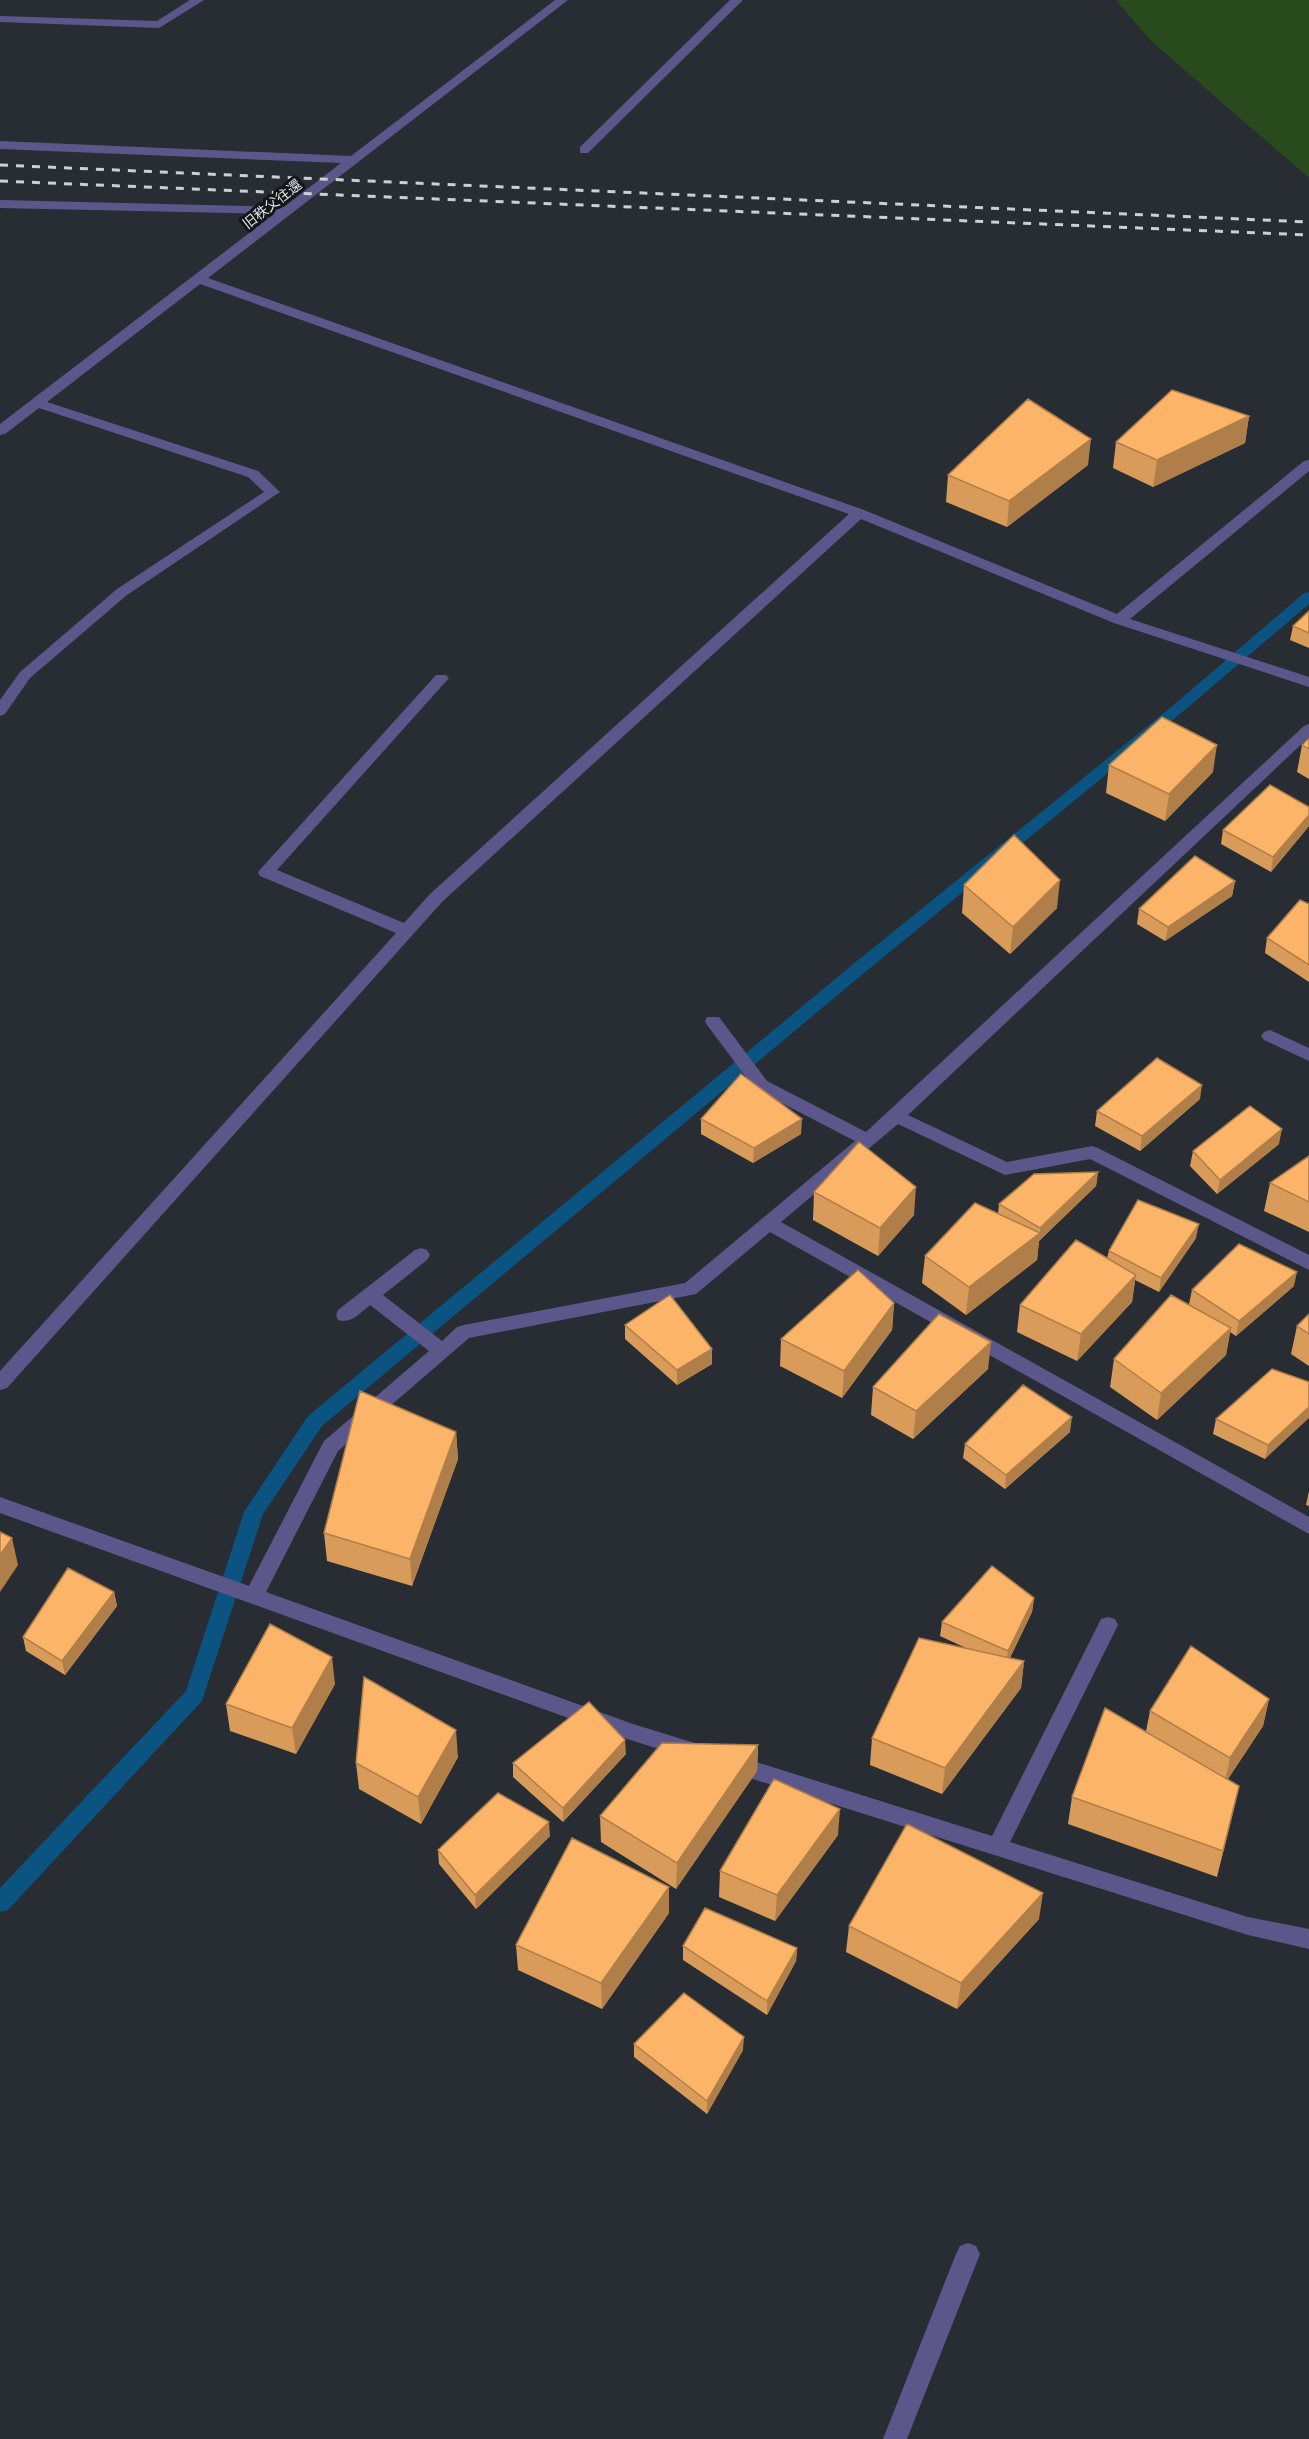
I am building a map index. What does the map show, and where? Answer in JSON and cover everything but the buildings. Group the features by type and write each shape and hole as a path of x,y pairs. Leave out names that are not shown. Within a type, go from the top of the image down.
{"street":[{"path":"0,19 159,25 198,0"},
{"name":"旧秩父往還","path":"0,431 562,0"},
{"path":"584,150 737,0"},
{"path":"0,145 353,160"},
{"path":"0,204 287,212"},
{"path":"199,279 859,513 1119,620 1309,682"},
{"path":"0,711 25,675 122,592 273,492 253,474 37,403"},
{"path":"1119,620 1309,464"},
{"path":"0,1383 436,898 859,513"},
{"path":"407,931 266,872 441,678"},
{"path":"252,1595 331,1446 440,1350 464,1332 690,1289 896,1116 1309,729"},
{"path":"713,1021 761,1085 867,1140"},
{"path":"1269,1036 1309,1055"},
{"path":"896,1116 1005,1168 1092,1152 1309,1263"},
{"path":"768,1223 1309,1526"},
{"path":"345,1315 421,1255"},
{"path":"370,1295 440,1350"},
{"path":"0,1505 631,1732 1248,1926 1309,1939"},
{"path":"998,1847 1108,1625"},
{"path":"895,2439 968,2254"}],"green space":[{"path":"1116,0 1309,0 1309,178 1150,40"}],"waterway":[{"path":"0,1903 195,1695 254,1512 315,1421 852,974 1181,706 1309,596"}],"railway":[{"path":"0,165 1309,222"},
{"path":"0,181 1309,235"}]}
